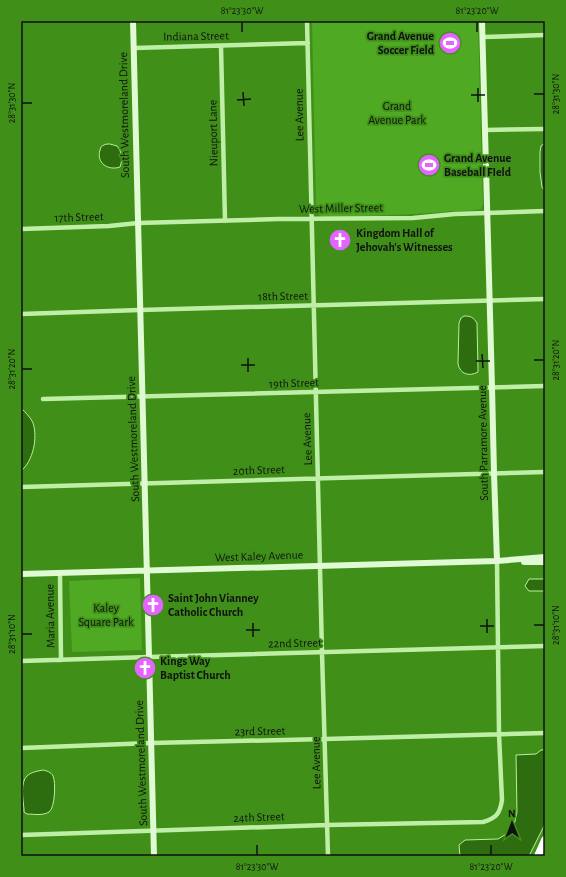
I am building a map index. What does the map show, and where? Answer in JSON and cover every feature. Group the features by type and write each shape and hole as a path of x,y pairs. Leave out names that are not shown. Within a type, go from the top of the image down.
{"highway":[{"path":"538,856 545,840"}],"street":[{"name":"South Westmoreland Drive","path":"133,21 154,856"},
{"name":"Lee Avenue","path":"307,21 328,856"},
{"name":"South Parramore Avenue","path":"482,21 497,561 499,734 502,800 500,810 496,815"},
{"path":"483,37 545,35"},
{"name":"Indiana Street","path":"134,48 308,43"},
{"name":"Nieuport Lane","path":"221,46 225,221"},
{"path":"485,130 545,129"},
{"name":"West Miller Street","path":"138,223 278,219 413,218 455,214 545,211"},
{"name":"17th Street","path":"21,229 109,226 138,223"},
{"name":"18th Street","path":"21,314 545,299"},
{"name":"19th Street","path":"43,399 545,386"},
{"name":"20th Street","path":"21,487 545,472"},
{"path":"497,561 545,557"},
{"path":"497,561 545,562"},
{"name":"West Kaley Avenue","path":"21,574 497,561"},
{"name":"Maria Avenue","path":"60,573 61,660"},
{"name":"22nd Street","path":"21,661 545,646"},
{"name":"23rd Street","path":"21,748 151,743 325,740 545,733"},
{"name":"24th Street","path":"21,835 327,825 483,822 491,820 496,815"}],"green space":[{"name":"Grand Avenue Park","path":"312,21 478,21 483,205 481,209 383,215 322,217 319,215 316,207"},
{"name":"Kaley Square Park","path":"140,578 142,650 72,652 69,581"}],"shaded area":[{"path":"545,143 545,191 542,187 540,172 540,152 541,146"},
{"path":"105,144 117,146 120,151 122,158 120,167 107,167 101,162 99,155 101,147"},
{"path":"464,316 472,317 477,323 478,372 475,374 465,374 458,364 459,323 461,318"},
{"path":"21,408 33,423 35,442 29,461 21,471"},
{"path":"529,579 545,579 545,591 529,591 525,586"},
{"path":"541,750 545,750 545,824 529,856 460,856 459,845 465,840 498,839 513,830 517,812 516,755 536,754"},
{"path":"43,770 51,774 54,779 53,806 47,813 27,814 24,812 22,791 23,782 29,775"}],"place":[{"name":"Grand Avenue Soccer Field","path":"450,43"},
{"name":"Grand Avenue Baseball FIeld","path":"429,165"},
{"name":"Kingdom Hall of Jehovah's Witnesses","path":"340,240"},
{"name":"Saint John Vianney Catholic Church","path":"153,605"},
{"name":"Kings Way Baptist Church","path":"145,668"}]}
